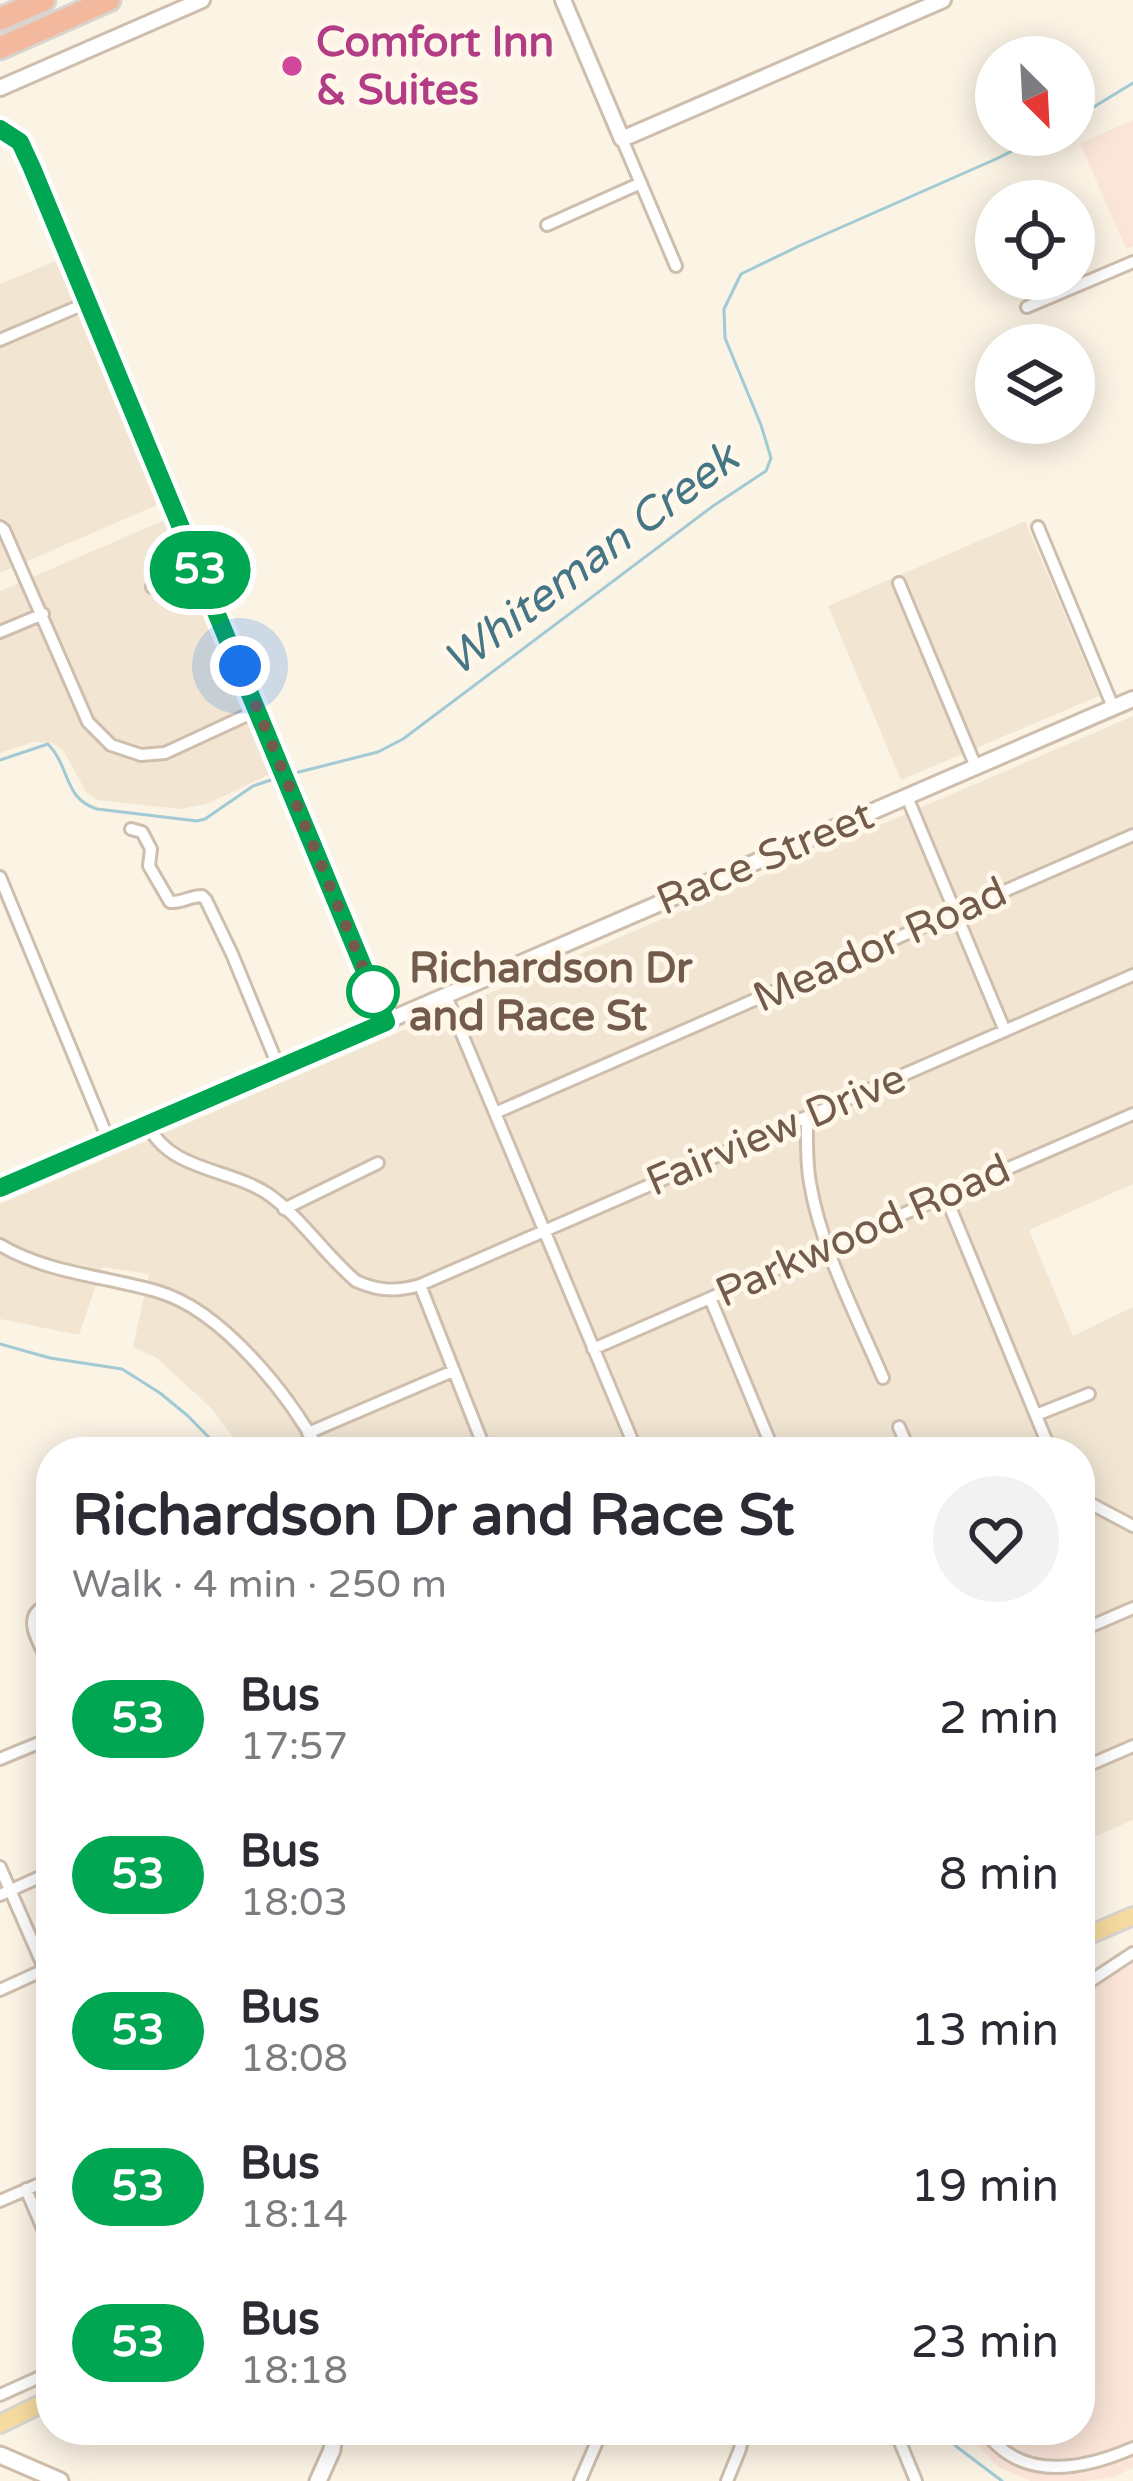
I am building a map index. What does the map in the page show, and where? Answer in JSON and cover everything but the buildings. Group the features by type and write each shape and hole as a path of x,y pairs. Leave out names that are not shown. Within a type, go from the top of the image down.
{"highway":[{"path":"0,19 44,0"},
{"path":"0,48 109,0"}],"main road":[{"path":"1095,1932 1133,1916"},
{"path":"7,2420 36,2406"},
{"path":"318,2481 332,2445"},
{"path":"0,2455 60,2481"}],"street":[{"path":"0,88 202,0"},
{"path":"563,0 676,266"},
{"path":"622,139 943,0"},
{"path":"0,129 15,136 32,168 386,1022"},
{"path":"0,144 15,136"},
{"path":"548,225 641,183"},
{"path":"1027,307 1133,262"},
{"path":"0,340 88,302"},
{"path":"0,526 88,722 103,740 142,755 165,752 258,710"},
{"path":"1038,526 1113,707"},
{"path":"152,587 199,567"},
{"path":"899,583 976,767"},
{"path":"0,632 43,614"},
{"name":"Race Street","path":"0,1188 1133,699"},
{"path":"908,796 1005,1030"},
{"path":"131,830 142,832 151,849 149,866 170,902 196,896 206,900 279,1068"},
{"name":"Meador Road","path":"495,1113 1133,835"},
{"path":"0,877 110,1141"},
{"name":"Fairview Drive","path":"420,1285 1133,975"},
{"path":"446,996 631,1437"},
{"name":"Parkwood Road","path":"593,1348 1133,1114"},
{"path":"808,1117 808,1178 814,1204 883,1378"},
{"path":"148,1125 171,1154 264,1192 356,1281 395,1291 420,1285 480,1437"},
{"path":"284,1208 378,1163"},
{"path":"945,1195 1046,1437"},
{"path":"0,1245 72,1273 153,1290 191,1305 216,1323 270,1380 311,1437"},
{"path":"710,1298 768,1437"},
{"path":"308,1433 453,1371"},
{"path":"1036,1415 1089,1394"},
{"path":"899,1426 904,1437"},
{"path":"1095,1506 1133,1526"},
{"path":"1095,1624 1133,1608"},
{"path":"0,1759 36,1744"},
{"path":"1095,1763 1133,1747"},
{"path":"0,1867 5,1892 36,1948"},
{"path":"5,1892 36,1879"},
{"path":"1095,1978 1133,1953"},
{"path":"0,1990 36,1974"},
{"path":"0,2201 36,2185"},
{"path":"26,2189 36,2213"},
{"path":"0,2395 36,2379"},
{"path":"580,2481 596,2445"},
{"path":"727,2481 741,2445"},
{"path":"901,2445 916,2481"},
{"path":"995,2445 1012,2462 1058,2474 1133,2448"}],"shaded area":[{"path":"1133,120 1133,246 1126,249 1086,156 1095,156 1095,136"},
{"path":"58,260 157,505 0,573 0,284"},
{"path":"165,520 270,774 207,804 180,809 97,800 86,792 63,750 52,743 33,742 0,753 0,591"},
{"path":"1025,521 1099,696 901,780 828,606"},
{"path":"1133,716 1133,1184 1029,1230 1073,1336 1133,1307 1133,1820 1095,1836 1095,1437 233,1437 211,1408 157,1358 133,1347 149,1274 102,1267 79,1335 0,1319 0,1204"},
{"path":"1133,1945 1133,2468 1084,2481 1031,2481 998,2467 978,2445 1095,2445 1095,1967"}],"waterway":[{"name":"Whiteman Creek","path":"1095,106 1133,83"},
{"name":"Whiteman Creek","path":"291,774 378,752 403,739 766,471 771,458 761,425 725,338 724,309 741,274 1002,156"},
{"name":"Whiteman Creek","path":"0,760 48,744 86,804 197,821 253,786 277,778"},
{"path":"0,1344 50,1358 122,1369 160,1393 208,1437"},
{"path":"955,2445 1002,2481"}],"bus line":[{"name":"53","path":"0,129 20,142 32,168 386,1022 0,1188"}],"place":[{"name":"Comfort Inn & Suites","path":"292,66"},
{"name":"Richardson Dr and Race St","path":"373,992"}],"route":[{"path":"240,666 373,992"}]}
